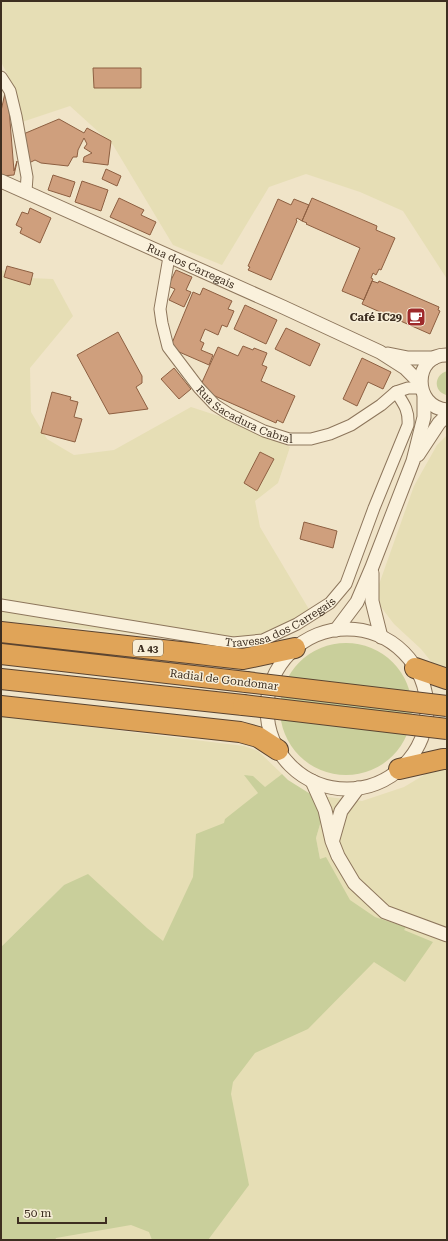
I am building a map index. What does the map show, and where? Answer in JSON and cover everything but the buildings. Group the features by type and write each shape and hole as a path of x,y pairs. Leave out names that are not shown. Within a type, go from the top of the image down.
{"highway":[{"name":"A 43","path":"1,632 244,659 295,648"},
{"name":"Radial de Gondomar","path":"1,654 447,706"},
{"path":"415,668 447,679"},
{"name":"Radial de Gondomar","path":"1,679 447,729"},
{"path":"1,706 240,732 258,736 278,750"},
{"path":"399,769 443,759 447,760"}],"street":[{"path":"1,77 10,91 16,116 27,177 26,191"},
{"name":"Rua dos Carregais","path":"1,180 380,352 405,368 422,389 431,404 447,410"},
{"name":"Rua Sacadura Cabral","path":"169,257 160,309 168,347 199,388 215,405 264,431 289,439 311,439 330,434 351,425 381,405 396,392 408,388 422,389"},
{"name":"Rua dos Carregais","path":"380,352 408,358 443,355"},
{"path":"336,630 357,602 413,461 424,416 421,375 426,365 443,355"},
{"name":"Travessa dos Carregais","path":"1,604 232,643 263,640 297,624 330,603 346,584 374,508 408,425 409,415 396,392"},
{"path":"413,461 439,423 447,415"},
{"path":"372,567 372,601 382,637"},
{"path":"352,629 382,637 395,645 406,656 415,668 422,683 426,698 426,713 424,729 418,744 410,757 399,769 387,778 373,785 342,789 312,781 287,763 278,750 272,736 268,720 267,705 270,689 275,675 295,648 320,634 336,630 352,629"},
{"path":"312,781 326,810 332,840 338,856 354,883 385,912 447,935"},
{"path":"332,840 341,811 358,788"}],"shaded area":[{"path":"1,1 447,1 447,279 403,211 360,192 306,174 269,187 222,265 173,245 113,145 70,106 22,122 12,83 1,62"},
{"path":"1,270 29,278 53,279 73,316 30,368 31,412 47,439 74,455 114,450 191,407 240,423 290,447 278,483 255,501 260,527 310,611 269,638 232,646 120,632 1,621"},
{"path":"447,435 447,673 438,670 421,649 394,624 381,607 377,590 414,486 437,445"},
{"path":"1,716 244,746 258,751 282,774 258,793 167,944 64,885 1,947"},
{"path":"447,769 447,1240 42,1240 225,1066 325,1010 406,927 368,915 336,896 320,859 316,838 328,797 362,801 404,787 429,772"}],"green space":[{"path":"447,371 446,395 439,390 437,383 440,376"},
{"path":"352,643 371,648 383,654 393,662 401,672 407,684 411,696 411,722 407,734 401,746 393,756 383,764 371,770 359,774 340,775 321,770 309,764 299,756 291,746 285,734 281,722 280,703 285,684 291,672 299,662 309,654 321,648 333,644"},
{"path":"282,774 288,780 312,795 328,797 316,838 320,859 326,857 350,900 375,917 406,927 404,930 433,942 405,982 374,962 308,1029 255,1053 233,1082 231,1094 249,1185 208,1240 152,1240 149,1232 131,1225 56,1238 55,1240 1,1240 1,947 64,885 88,874 163,941 193,877 196,834 224,823 225,819 258,793 244,775 253,776 265,787"}],"place":[{"name":"Café IC29","path":"416,317"}]}
